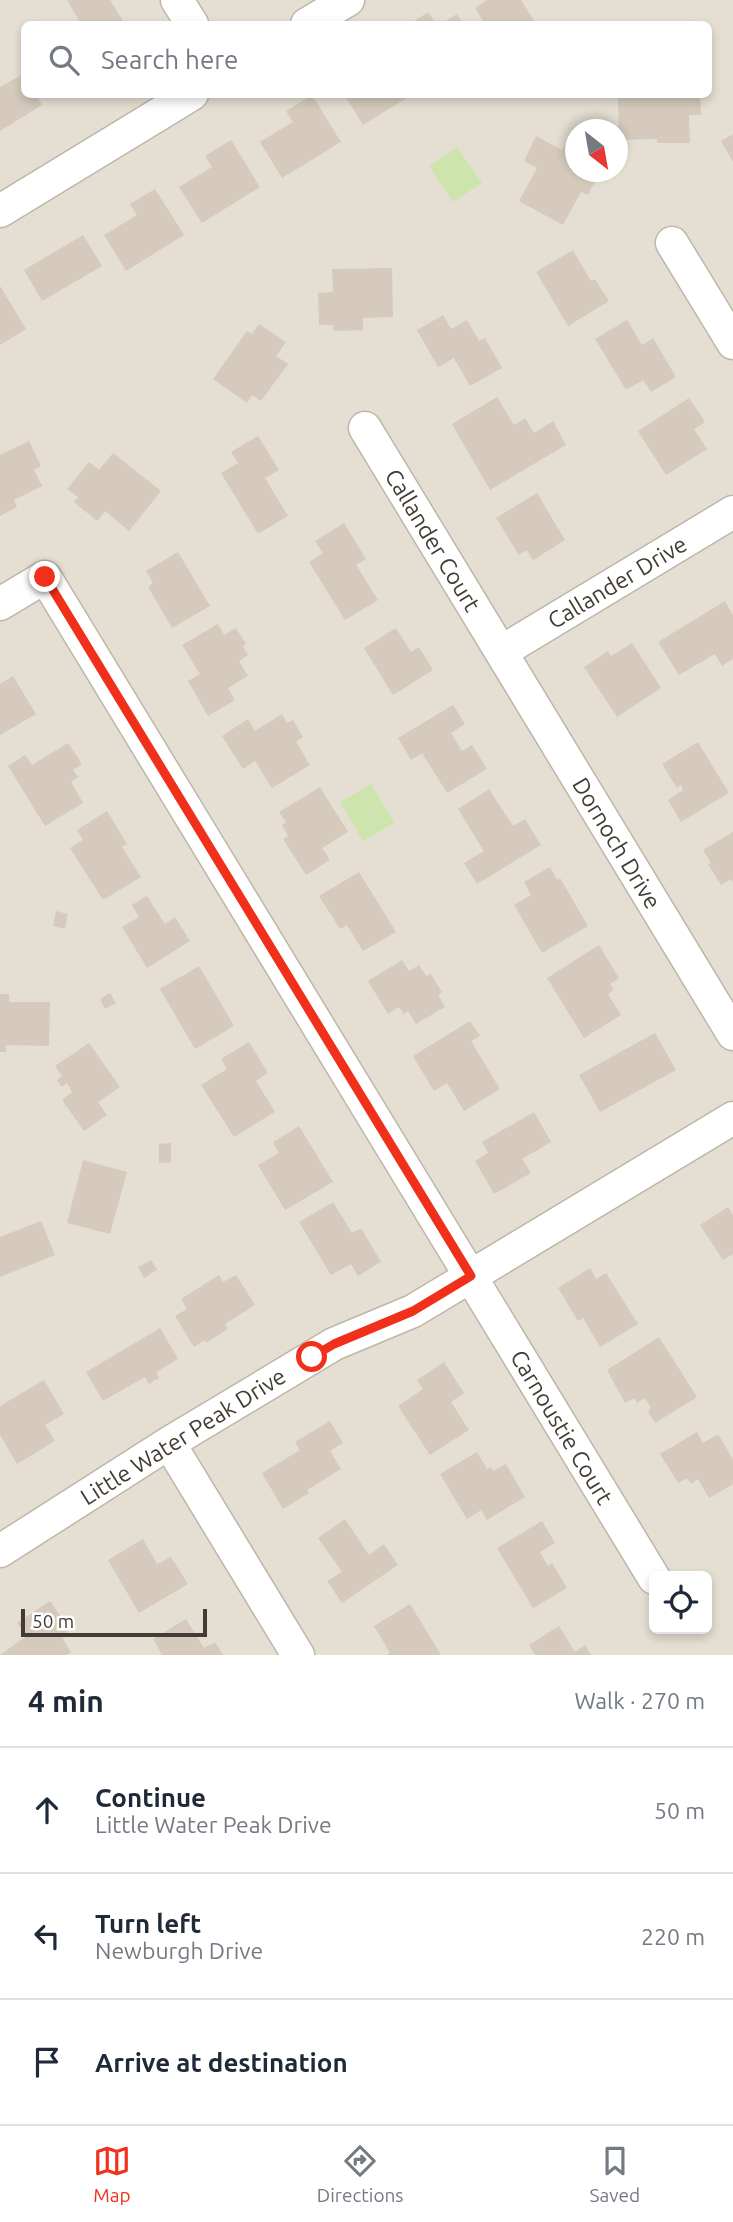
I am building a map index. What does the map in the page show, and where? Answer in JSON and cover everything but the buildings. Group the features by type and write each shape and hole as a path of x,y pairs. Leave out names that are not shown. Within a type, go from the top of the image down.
{"street":[{"path":"177,0 190,21"},
{"path":"312,21 348,0"},
{"path":"0,211 185,98"},
{"path":"672,243 733,344"},
{"name":"Callander Court","path":"365,428 501,652"},
{"name":"Callander Drive","path":"501,652 733,512"},
{"name":"Carnoustie Court","path":"0,604 45,577 650,1571"},
{"name":"Dornoch Drive","path":"501,652 733,1034"},
{"name":"Little Water Peak Drive","path":"0,1551 169,1443 334,1344 413,1311 733,1118"},
{"path":"169,1443 298,1655"}],"shaded area":[{"path":"0,0 733,0 733,1655 0,1655"}],"green space":[{"path":"457,147 482,183 453,202 429,166"},
{"path":"371,784 394,823 363,841 340,802"}],"route":[{"path":"45,577 471,1276 413,1311 334,1344 312,1357"}]}
